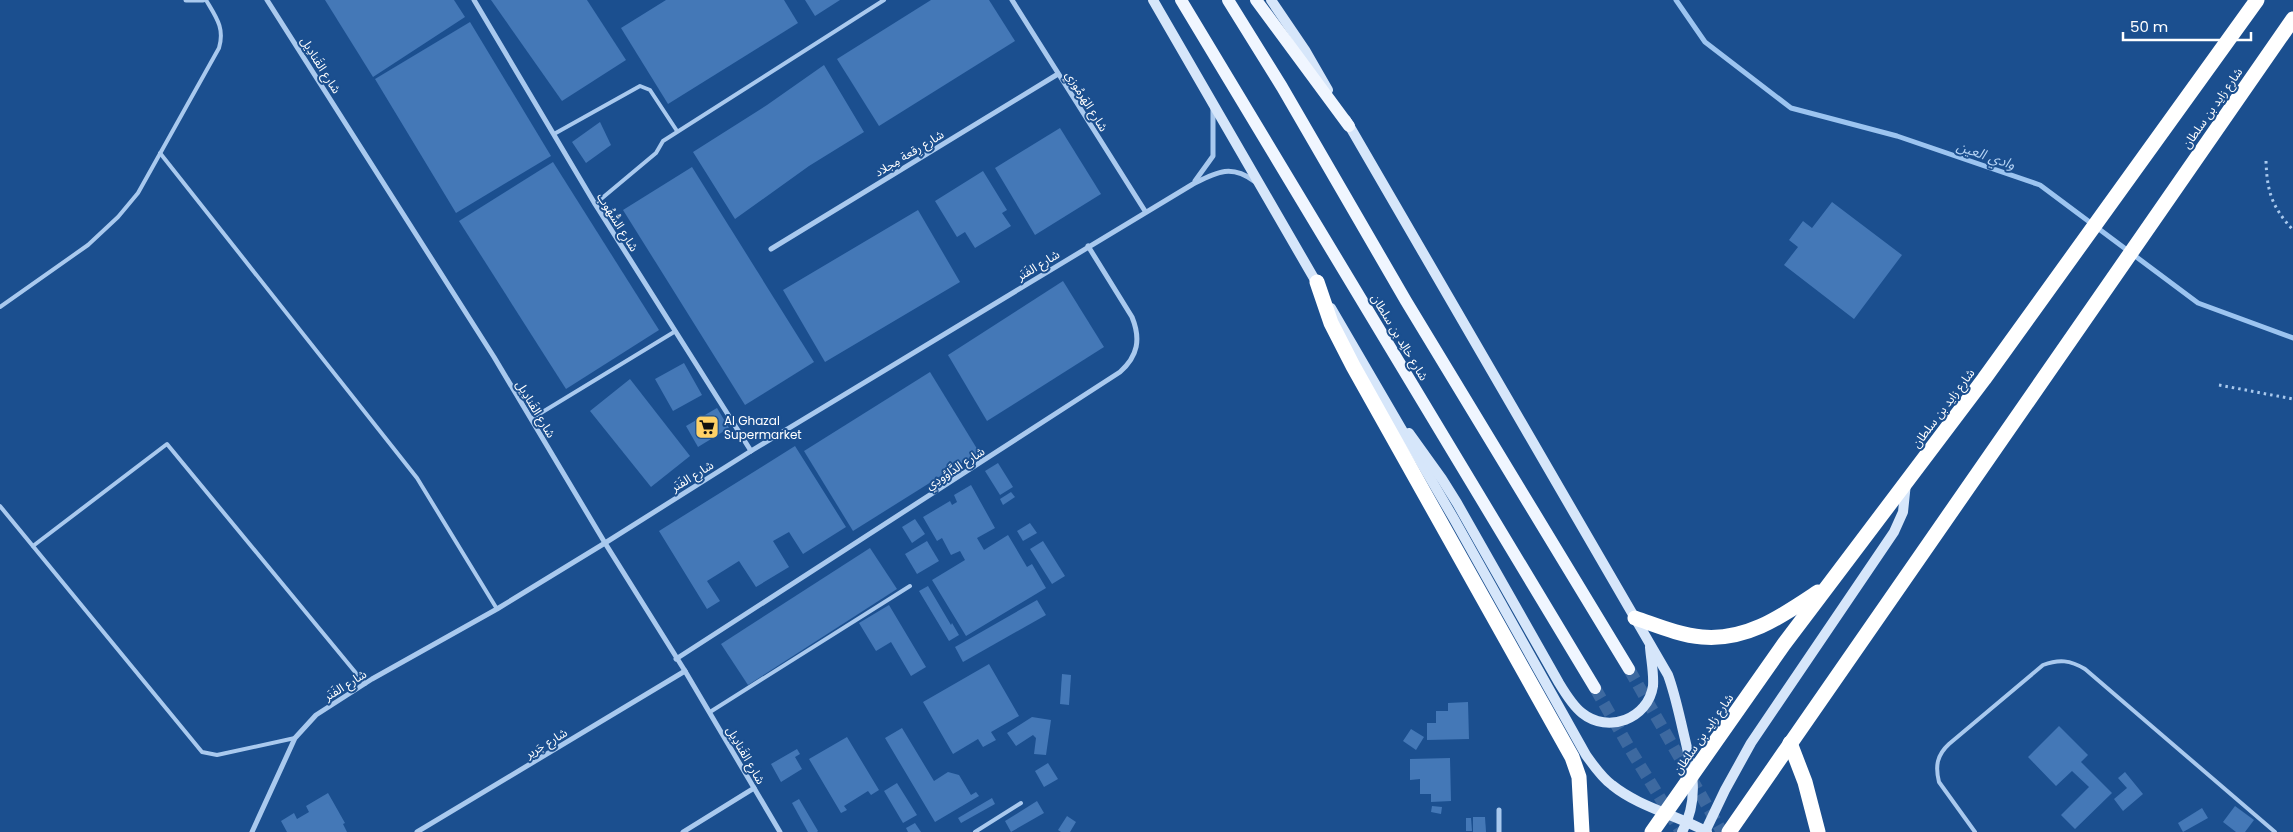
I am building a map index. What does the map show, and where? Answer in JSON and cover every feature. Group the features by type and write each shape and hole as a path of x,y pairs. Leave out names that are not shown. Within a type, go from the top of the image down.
{"highway":[{"name":"شارع زايد بن سلطان","path":"1652,832 1784,644 1984,379 2257,0"},
{"name":"شارع زايد بن سلطان","path":"1730,832 2293,19"},
{"path":"1317,282 1331,323 1353,366 1572,757 1579,777 1582,832"},
{"path":"1634,618 1701,637 1726,637 1750,632 1768,624 1828,586"},
{"path":"1790,743 1805,782 1818,832"}],"main road":[{"path":"1153,0 1262,186 1390,412 1454,519 1586,755 1599,773 1613,786 1706,832 1725,790 1751,743 1894,532 1903,512 1906,481"},
{"name":"شارع خالِد بن سلطان","path":"1181,0 1595,688"},
{"name":"شارع خالِد بن سلطان","path":"1228,0 1282,87 1411,310 1629,669"},
{"path":"1256,0 1349,126"},
{"path":"1271,0 1305,50 1668,675 1674,691 1694,774 1694,793 1688,822 1682,832"},
{"path":"1390,412 1415,440 1442,479 1559,683 1581,712 1596,721 1614,723 1625,720 1644,706 1650,696 1653,684 1649,643"}],"street":[{"path":"186,0 205,0"},
{"name":"شارع القَنادِيل","path":"268,0 531,419 605,544 710,712 780,832"},
{"name":"شارع السُّهُوب","path":"474,0 674,332 751,451"},
{"name":"شارع الهَرمُوزي","path":"1012,0 1145,211"},
{"name":"شارع رِقعة مِجلاد","path":"772,249 1058,74"},
{"name":"شارع الفَنَر","path":"1194,184 1213,156 1213,103"},
{"name":"شارع الفَنَر","path":"252,832 294,738 316,716 365,684 497,609 605,544 751,451 1145,211 1213,174 1229,170 1244,173 1262,186"},
{"name":"شارع الدَّاوُودِي","path":"676,659 997,453 1120,372 1129,364 1135,353 1138,341 1137,328 1088,246"},
{"name":"شارع جَرير","path":"417,832 685,671"},
{"path":"683,832 754,788"},
{"path":"1499,810 1499,832"}],"lane":[{"path":"0,307 88,245 118,216 138,193 219,48 222,37 221,28 205,0"},
{"path":"596,204 656,153 663,141 677,131 884,0"},
{"path":"554,134 640,86 650,90 677,131"},
{"path":"160,153 416,478 497,609"},
{"path":"531,419 674,332"},
{"path":"33,546 167,444 365,684"},
{"path":"0,506 202,752 217,755 294,738"},
{"path":"710,712 910,586"},
{"path":"1975,832 1940,782 1937,774 1939,757 1949,744 2043,665 2053,661 2075,663 2085,669 2275,832"},
{"path":"975,832 1022,803"}],"path":[{"path":"2266,161 2267,186 2277,213 2293,230"},
{"path":"2219,385 2293,399"}],"building":[{"path":"325,0 454,0 465,17 373,77"},
{"path":"491,0 587,0 626,60 562,101"},
{"path":"666,0 784,0 798,23 668,104 621,28"},
{"path":"805,0 840,0 815,16"},
{"path":"931,0 989,0 1015,41 879,126 837,59"},
{"path":"470,22 551,156 456,213 375,79"},
{"path":"824,65 864,132 809,166 735,219 693,152 767,105"},
{"path":"600,122 611,145 586,163 572,142"},
{"path":"1060,128 1101,194 1035,235 995,168"},
{"path":"553,162 659,330 566,389 459,221"},
{"path":"692,167 814,362 745,405 623,210"},
{"path":"983,171 1007,210 1002,213 1011,226 975,248 965,232 957,237 935,201"},
{"path":"1832,202 1902,255 1854,319 1784,265 1798,247 1789,240 1803,221 1812,228"},
{"path":"918,210 960,282 825,362 783,290"},
{"path":"1063,281 1104,347 987,421 948,355"},
{"path":"684,363 702,395 673,411 655,379"},
{"path":"930,372 979,452 853,531 804,451"},
{"path":"630,379 690,456 651,487 590,411"},
{"name":"Al Ghazal Supermarket","path":"717,408 729,428 698,447 686,426"},
{"path":"795,446 846,527 803,554 789,532 773,541 789,567 756,587 739,561 707,581 720,601 707,609 659,531"},
{"path":"998,463 1013,487 1000,495 985,471"},
{"path":"971,485 995,528 977,538 984,550 1008,535 1027,567 1032,564 1046,588 966,636 932,580 965,560 960,551 951,555 942,538 937,541 923,517 950,501 952,505 957,502 954,495"},
{"path":"1011,492 1015,497 1003,505 1000,499"},
{"path":"915,519 925,534 912,543 902,527"},
{"path":"1030,523 1037,533 1023,541 1017,531"},
{"path":"927,541 939,561 917,574 905,554"},
{"path":"1043,541 1065,576 1052,584 1030,549"},
{"path":"870,548 897,589 748,685 721,644"},
{"path":"928,586 959,635 949,641 919,591"},
{"path":"1037,600 1046,615 963,662 955,647"},
{"path":"889,605 926,667 911,676 891,642 876,651 859,623"},
{"path":"989,664 1019,716 991,732 996,740 983,747 978,739 953,754 923,702"},
{"path":"1062,674 1071,675 1069,705 1060,704"},
{"path":"1468,702 1469,739 1427,740 1427,723 1436,723 1436,711 1448,711 1448,703"},
{"path":"1032,717 1051,720 1046,755 1034,754 1036,738 1033,735 1016,746 1007,733"},
{"path":"2059,726 2088,755 2081,762 2112,793 2075,829 2061,815 2089,787 2072,771 2056,786 2028,757"},
{"path":"902,728 934,781 948,772 959,775 971,795 976,792 979,796 935,822 885,738"},
{"path":"1411,729 1424,737 1416,750 1403,741"},
{"path":"847,737 879,790 871,795 868,791 844,806 847,810 841,813 809,759"},
{"path":"797,749 800,754 795,757 802,769 781,782 771,764"},
{"path":"1450,758 1451,801 1431,802 1431,794 1420,794 1420,779 1410,780 1410,759"},
{"path":"1048,763 1058,779 1044,787 1035,771"},
{"path":"2125,772 2143,794 2123,811 2114,799 2127,788 2118,778"},
{"path":"897,783 917,815 903,823 884,791"},
{"path":"328,793 345,823 343,824 347,832 287,832 281,821 294,813 297,819 309,812 306,806"},
{"path":"992,798 995,804 961,823 958,818"},
{"path":"799,799 817,832 808,832 792,803"},
{"path":"1037,801 1044,813 1011,832 1005,821"},
{"path":"1432,806 1442,807 1441,814 1431,812"},
{"path":"2235,806 2254,820 2245,832 2236,832 2223,822"},
{"path":"2202,808 2208,818 2183,832 2178,823"},
{"path":"1067,816 1076,822 1070,832 1061,832 1058,830"},
{"path":"1473,817 1485,817 1486,832 1473,832"},
{"path":"1466,818 1471,818 1472,831 1466,831"},
{"path":"915,823 921,832 908,832 906,828"}],"waterway":[{"name":"وادي العين","path":"1676,0 1705,42 1791,108 1897,136 2040,185 2198,303 2293,338"}],"tunnel":[{"path":"1629,669 1722,832"},
{"path":"1595,688 1681,832"}],"place":[{"name":"Al Ghazal Supermarket","path":"707,427"}]}
